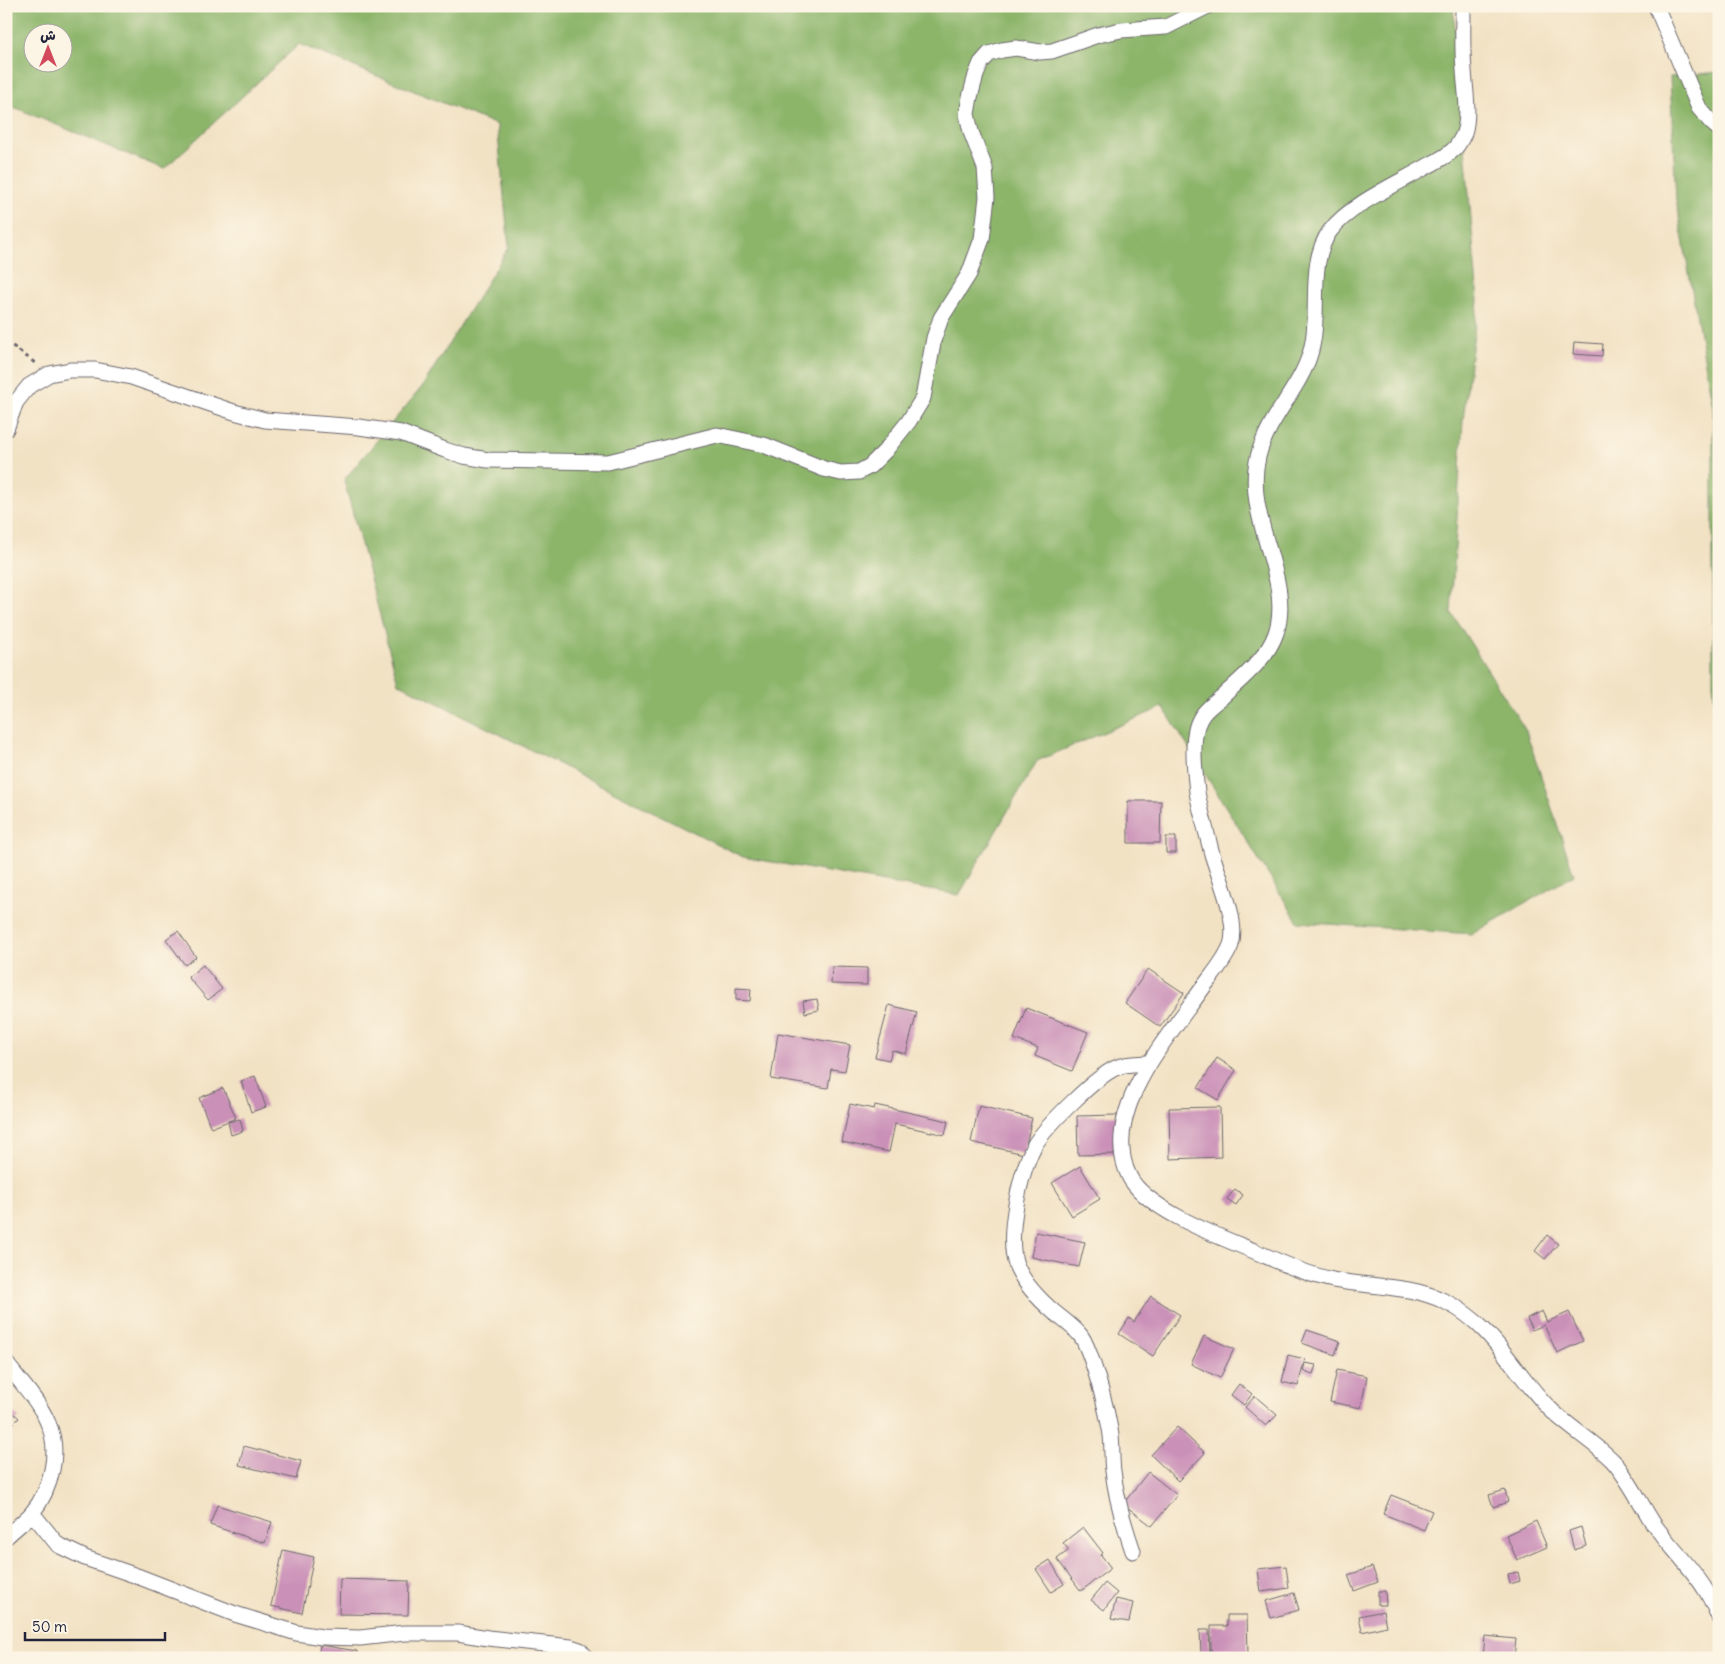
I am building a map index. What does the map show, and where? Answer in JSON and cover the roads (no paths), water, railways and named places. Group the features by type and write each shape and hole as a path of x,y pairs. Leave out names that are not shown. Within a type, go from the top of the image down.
{"street":[{"path":"6,429 16,402 29,386 49,374 70,370 95,370 131,377 234,412 265,420 350,426 401,433 464,456 488,460 608,462 717,435 764,445 824,469 841,473 859,472 870,466 885,451 909,421 923,398 934,338 941,318 969,274 982,239 987,197 985,168 971,132 967,114 976,75 981,63 989,54 1002,50 1016,48 1040,52 1052,51 1098,35 1121,30 1166,27 1208,6"},
{"path":"1463,6 1462,48 1466,114 1464,132 1454,150 1369,198 1335,224 1326,238 1318,261 1315,331 1312,348 1307,363 1268,429 1258,454 1255,476 1256,505 1279,592 1277,629 1273,640 1264,654 1247,674 1200,719 1194,752 1198,794 1211,852 1231,915 1234,936 1224,958 1148,1063 1131,1098 1123,1128 1121,1146 1126,1171 1136,1188 1155,1203 1187,1221 1306,1272 1331,1279 1430,1295 1451,1304 1474,1319 1502,1348 1524,1380 1549,1408 1608,1456 1621,1471 1657,1529 1708,1592 1719,1618"},
{"path":"1656,6 1699,108 1719,129"},
{"path":"1132,1551 1120,1513 1113,1470 1110,1430 1092,1361 1081,1336 1038,1297 1025,1281 1013,1255 1012,1232 1015,1209 1027,1164 1034,1146 1049,1126 1082,1093 1117,1067 1148,1063"},
{"path":"6,1363 34,1399 48,1423 54,1441 54,1458 48,1483 32,1513 6,1537"},
{"path":"32,1513 58,1545 85,1558 234,1614 297,1633 322,1637 360,1638 405,1633 458,1633 570,1647 580,1650 587,1658"}]}
